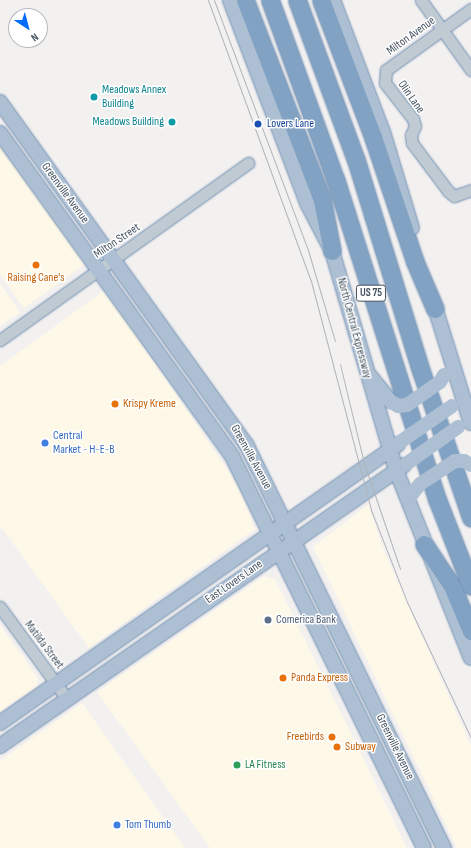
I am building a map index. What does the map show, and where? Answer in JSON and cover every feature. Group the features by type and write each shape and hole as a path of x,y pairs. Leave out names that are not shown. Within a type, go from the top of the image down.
{"highway":[{"path":"244,0 322,200 332,251"},
{"name":"North Central Expressway","path":"270,0 336,181 437,499 471,586"},
{"name":"US 75","path":"297,0 356,160 421,371 471,518"},
{"path":"321,0 373,137 415,262 435,309"},
{"path":"424,544 452,586 471,631"}],"main road":[{"name":"North Central Expressway","path":"230,0 307,203 332,251 347,300 364,368 395,446 412,512 471,658"},
{"path":"333,0 383,132 462,399 470,420"},
{"name":"Greenville Avenue","path":"0,102 113,260 232,422 259,466 284,522 444,848"},
{"name":"Greenville Avenue","path":"0,133 218,432 271,532 424,848"},
{"path":"364,368 390,401 398,406 407,405 440,382 444,375 449,354"},
{"name":"East Lovers Lane","path":"0,723 284,522 462,399"},
{"name":"East Lovers Lane","path":"0,746 279,551 470,420"},
{"path":"412,512 412,494 420,484 455,461 464,461 471,465"}],"street":[{"path":"420,0 471,70"},
{"name":"Milton Avenue","path":"386,70 471,9"},
{"name":"Olin Lane","path":"386,70 385,83 413,119 415,126 411,135 412,143 448,191 454,196 471,190"},
{"name":"Milton Street","path":"0,340 248,163"},
{"name":"Matilda Street","path":"0,607 67,699"}],"shaded area":[{"path":"0,146 85,264 24,308 0,275"},
{"path":"0,284 20,312 0,326"},
{"path":"105,290 237,484 255,529 89,648 2,528 0,529 0,366"},
{"path":"368,505 386,556 471,746 471,848 457,848 313,547"},
{"path":"264,576 275,579 407,848 210,848 97,692"},
{"path":"0,625 38,678 37,686 0,712"},
{"path":"82,703 185,848 0,848 0,761"}],"tram line":[{"path":"208,0 311,281 371,510 407,602 471,738"},
{"path":"214,0 308,250 335,341"},
{"path":"340,364 364,463 400,569"}],"place":[{"name":"Meadows Annex Building","path":"94,97"},
{"name":"Meadows Building","path":"172,122"},
{"name":"Lovers Lane","path":"258,124"},
{"name":"Raising Cane's","path":"36,265"},
{"name":"Krispy Kreme","path":"115,404"},
{"name":"Central Market - H-E-B","path":"45,443"},
{"name":"Comerica Bank","path":"268,620"},
{"name":"Panda Express","path":"283,678"},
{"name":"Freebirds","path":"332,737"},
{"name":"Subway","path":"337,747"},
{"name":"LA Fitness","path":"237,765"},
{"name":"Tom Thumb","path":"117,825"}]}
